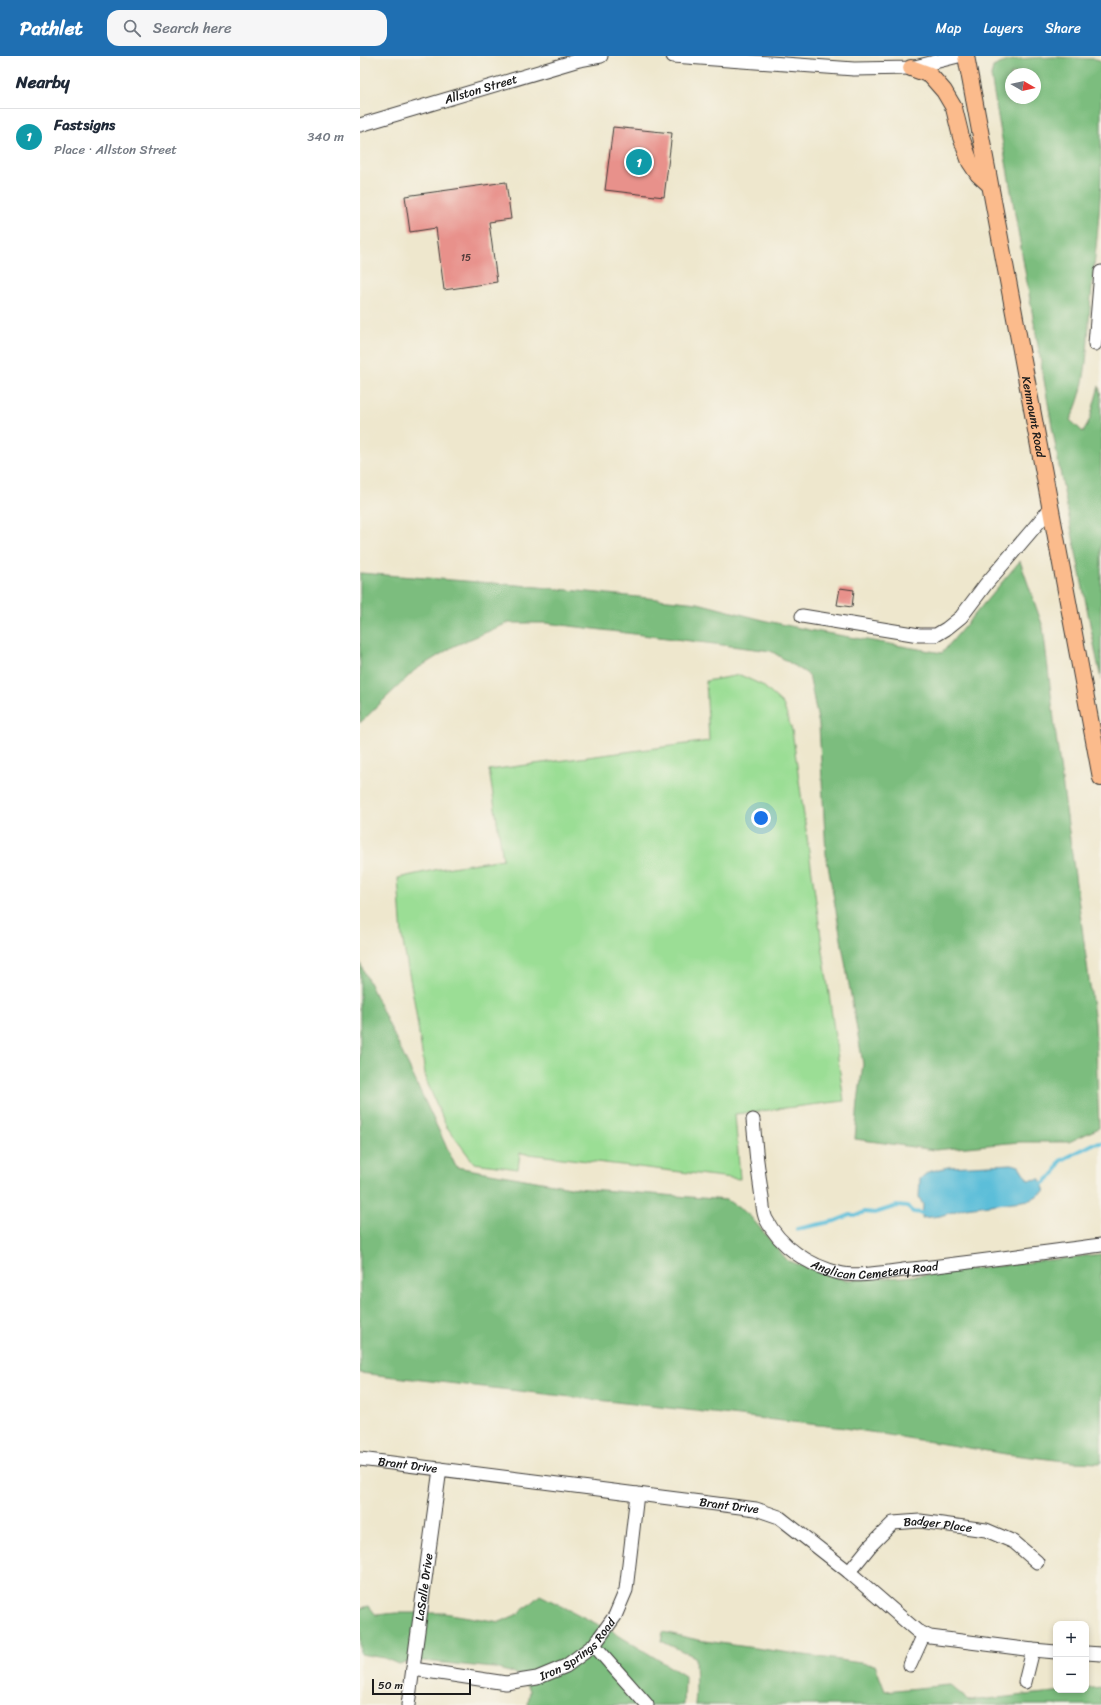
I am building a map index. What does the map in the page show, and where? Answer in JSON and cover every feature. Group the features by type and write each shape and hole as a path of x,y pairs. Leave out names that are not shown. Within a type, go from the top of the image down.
{"main road":[{"name":"Kenmount Road","path":"966,56 1101,778"},
{"path":"911,68 930,75 944,91 954,108 961,137 970,162 978,174 989,184"}],"street":[{"name":"Allston Street","path":"360,125 579,60 601,56"},
{"path":"673,56 854,69 911,68 958,56"},
{"path":"1095,344 1101,272"},
{"path":"802,616 919,635 936,635 946,630 961,617 986,584 1050,509"},
{"name":"Anglican Cemetery Road","path":"753,1120 757,1168 765,1218 775,1233 786,1245 800,1256 818,1266 841,1274 870,1274 1101,1245"},
{"name":"Brant Drive","path":"360,1459 756,1509 779,1516 849,1572 918,1631 930,1637 1053,1652"},
{"name":"LaSalle Drive","path":"408,1705 440,1469"},
{"name":"Iron Springs Road","path":"413,1670 506,1683 536,1678 566,1666 594,1645 615,1616 626,1590 637,1494"},
{"name":"Badger Place","path":"849,1572 871,1545 893,1523 920,1521 986,1530 1014,1542 1037,1562"},
{"path":"910,1665 924,1634"},
{"path":"594,1645 647,1705"},
{"path":"1025,1682 1033,1650"},
{"path":"1089,1653 1101,1654"}],"green space":[{"path":"1054,57 1097,59 1101,62 1101,175 1086,365 1080,394 1070,420 1083,432 1090,419 1099,386 1101,398 1101,680 1059,466 991,76 993,67 1007,61"},
{"path":"1020,561 1043,627 1056,736 1095,1023 1099,1128 1069,1142 1019,1142 935,1150 855,1139 863,1064 826,854 819,725 809,675 771,651 546,623 508,623 454,646 415,670 360,723 360,573 518,585 698,603 809,630 942,653"},
{"path":"740,675 762,685 783,704 792,730 844,1101 735,1114 740,1179 520,1153 518,1169 474,1163 446,1126 426,1080 414,1000 402,937 398,878 439,869 503,859 489,770 709,741 706,681"},
{"path":"360,963 456,1167 576,1188 727,1200 749,1215 788,1261 845,1280 904,1277 1101,1254 1101,1463 1073,1462 1006,1454 845,1428 360,1373"},
{"path":"540,1595 613,1632 685,1676 684,1705 528,1705 530,1690 521,1675 494,1668 423,1661 398,1664 384,1658 360,1654 360,1608 369,1606 376,1615 396,1613 444,1613 500,1622 518,1614"},
{"path":"663,1632 698,1640 875,1665 885,1691 950,1685 969,1701 1053,1692 1089,1693 1089,1688 1101,1687 1101,1705 695,1705 695,1657 661,1641"}],"water":[{"path":"1012,1164 1019,1166 1028,1180 1040,1179 1045,1191 1030,1200 965,1208 940,1216 922,1218 923,1205 919,1197 920,1179 928,1172 948,1167"}],"building":[{"path":"613,127 672,133 664,197 605,190"},
{"path":"506,182 511,219 489,222 497,282 444,290 436,228 410,232 405,196"},
{"path":"840,588 854,590 852,607 837,605"}],"waterway":[{"path":"1042,1184 1055,1173 1060,1161 1093,1144 1101,1143"},
{"path":"797,1229 835,1221 850,1215 858,1215 864,1212 875,1213 897,1206 907,1207 913,1212 922,1213"}],"place":[{"name":"Fastsigns","path":"639,162"}]}
